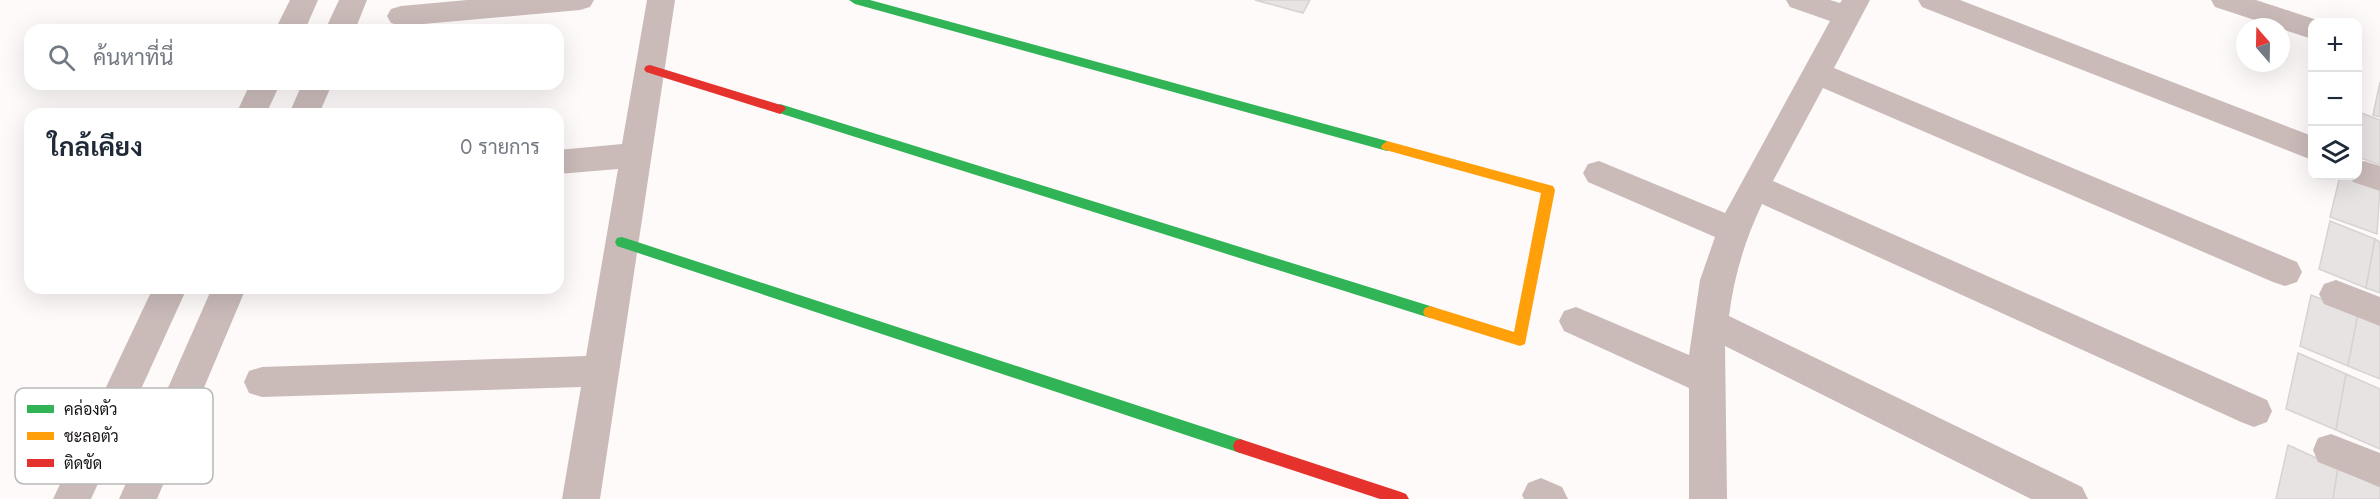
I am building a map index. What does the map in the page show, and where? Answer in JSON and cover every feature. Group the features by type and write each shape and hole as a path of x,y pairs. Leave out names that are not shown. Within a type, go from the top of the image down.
{"street":[{"path":"293,24 304,0"},
{"path":"343,24 353,0"},
{"path":"401,16 580,0"},
{"path":"581,499 661,0"},
{"path":"650,69 1520,340 1548,190 855,0"},
{"path":"1708,499 1705,379 1717,280 1733,231 1754,186 1851,8 1800,0"},
{"path":"1932,0 2308,146"},
{"path":"2224,0 2308,27"},
{"path":"1815,72 2285,272"},
{"path":"254,108 262,90"},
{"path":"307,108 314,90"},
{"path":"564,161 636,155"},
{"path":"1599,173 1733,231"},
{"path":"1754,186 2254,411"},
{"path":"622,242 1401,499"},
{"path":"124,388 167,294"},
{"path":"186,388 226,294"},
{"path":"2336,294 2380,312"},
{"path":"1576,321 1705,379"},
{"path":"1711,323 2069,499"},
{"path":"262,382 601,370"},
{"path":"2331,450 2380,470"},
{"path":"72,499 79,484"},
{"path":"138,499 144,484"}],"building":[{"path":"1255,0 1310,0 1303,13"},
{"path":"2380,82 2380,117 2373,115"},
{"path":"2362,113 2380,120 2380,165 2362,158"},
{"path":"2339,180 2361,180 2380,187 2377,234 2330,217"},
{"path":"2330,221 2375,239 2366,288 2319,269"},
{"path":"2375,239 2380,242 2380,293 2366,288"},
{"path":"2311,295 2358,314 2348,366 2300,346"},
{"path":"2358,314 2380,323 2380,379 2348,366"},
{"path":"2298,353 2346,374 2336,430 2286,409"},
{"path":"2346,374 2380,389 2380,449 2336,430"},
{"path":"2288,445 2338,468 2333,499 2276,499"},
{"path":"2338,468 2380,487 2380,499 2333,499"}],"traffic: fast":[{"path":"855,0 1387,146"},
{"path":"780,109 1430,312"},
{"path":"622,242 1240,446"}],"traffic: slow":[{"path":"1387,146 1548,190 1520,340 1430,312"}],"traffic: jam":[{"path":"650,69 780,109"},
{"path":"1240,446 1401,499"}]}
